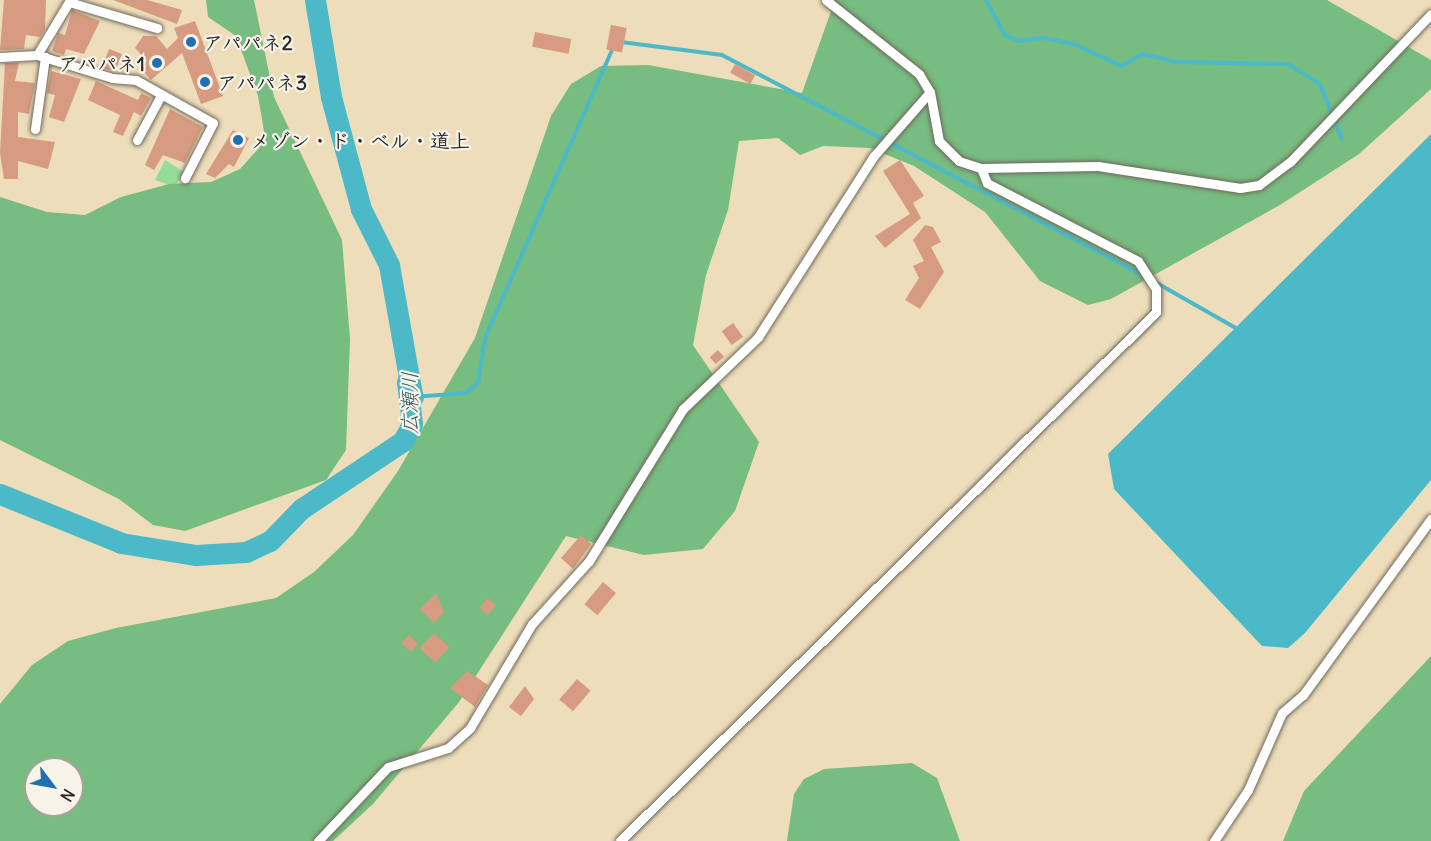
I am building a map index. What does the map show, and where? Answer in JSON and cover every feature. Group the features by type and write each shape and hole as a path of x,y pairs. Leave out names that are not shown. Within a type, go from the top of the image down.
{"street":[{"path":"826,0 909,64 930,92 942,148 981,168 1079,164 1240,188 1259,185 1290,162 1431,14"},
{"path":"35,129 41,56 70,1 157,28"},
{"path":"0,57 41,56 112,78 136,80 213,123 185,178"},
{"path":"318,841 388,767 448,748 470,728 532,624 589,561 677,417 758,337 882,149 930,92"},
{"path":"137,140 161,95"},
{"path":"620,841 1156,312 1156,289 1138,261 987,183 981,168"},
{"path":"1214,841 1248,790 1282,713 1304,696 1431,519"}],"green space":[{"path":"206,0 254,0 274,97 342,240 350,339 346,450 326,480 185,531 153,525 119,499 0,440 0,197 47,212 85,215 121,197 169,184 211,182 240,169 259,148 264,131 258,96 236,36 208,17"},
{"path":"835,0 1327,0 1431,60 1431,89 1359,154 1280,205 1111,299 1088,305 1040,281 985,212 914,166 870,148 823,146 800,155 778,138 739,141 728,210 706,275 693,345 759,442 735,511 703,549 644,555 566,536 459,702 373,804 333,841 0,841 0,704 32,665 68,641 116,628 276,598 314,572 353,535 398,471 475,338 551,116 571,84 601,66 648,65 802,93"},
{"path":"165,160 184,172 175,187 155,180"},
{"path":"1431,656 1431,841 1283,841 1304,791"},
{"path":"912,763 937,778 960,841 787,841 794,794 804,779 824,769"}],"water":[{"path":"1431,134 1431,480 1305,633 1288,648 1262,646 1114,489 1108,454"}],"building":[{"path":"4,0 46,0 45,29 40,37 26,35 24,49 0,50"},
{"path":"113,0 147,0 182,10 177,24"},
{"path":"72,10 100,21 84,54 66,49 64,55 52,51 58,33 65,35"},
{"path":"195,21 223,96 201,104 182,53 151,80 140,67 147,61 135,48 143,36 156,36 167,49 178,38 174,28"},
{"path":"611,25 627,28 622,53 606,50"},
{"path":"535,32 571,39 568,54 532,47"},
{"path":"109,49 122,54 115,71 102,68"},
{"path":"5,63 19,63 15,81 35,83 29,114 18,112 18,137 55,142 48,169 18,161 18,179 4,179 0,153"},
{"path":"735,64 755,75 750,84 730,73"},
{"path":"51,71 81,79 64,122 49,117 55,95 47,93"},
{"path":"96,81 138,100 141,93 151,98 141,116 134,112 123,136 113,132 120,115 88,100"},
{"path":"170,109 203,127 185,163 163,155 154,170 145,165"},
{"path":"233,130 249,138 234,167 229,164 215,178 206,174"},
{"path":"900,160 924,196 913,203 921,218 885,248 875,236 910,214 883,171"},
{"path":"925,225 933,227 941,242 931,247 944,272 920,309 905,300 919,278 913,266 924,261 913,240"},
{"path":"733,323 743,337 732,345 722,331"},
{"path":"718,350 724,357 716,364 710,357"},
{"path":"581,535 591,544 573,569 561,558"},
{"path":"603,582 616,593 597,615 584,604"},
{"path":"436,593 444,612 434,623 420,609"},
{"path":"488,598 496,605 488,615 479,608"},
{"path":"434,633 449,647 435,663 420,648"},
{"path":"409,635 418,644 410,652 401,643"},
{"path":"467,671 488,685 475,707 450,688"},
{"path":"577,679 591,691 573,711 559,699"},
{"path":"525,686 534,699 521,716 509,707"}],"waterway":[{"name":"広瀬川","path":"315,0 331,97 361,209 389,265 412,394"},
{"path":"986,0 1005,35 1018,41 1044,38 1073,44 1122,66 1142,54 1176,62 1288,64 1320,84 1342,139"},
{"path":"621,42 722,55 1146,277"},
{"path":"413,397 466,393 478,383 485,338 613,48"},
{"path":"1155,282 1239,330"},
{"name":"広瀬川","path":"0,494 121,543 196,555 246,552 270,541 301,509 403,441 412,424 407,382 413,397"}],"place":[{"name":"アパパネ2","path":"191,42"},
{"name":"アパパネ1","path":"157,63"},
{"name":"アパパネ3","path":"205,82"},
{"name":"メゾン・ド・ベル・道上","path":"238,140"}]}
